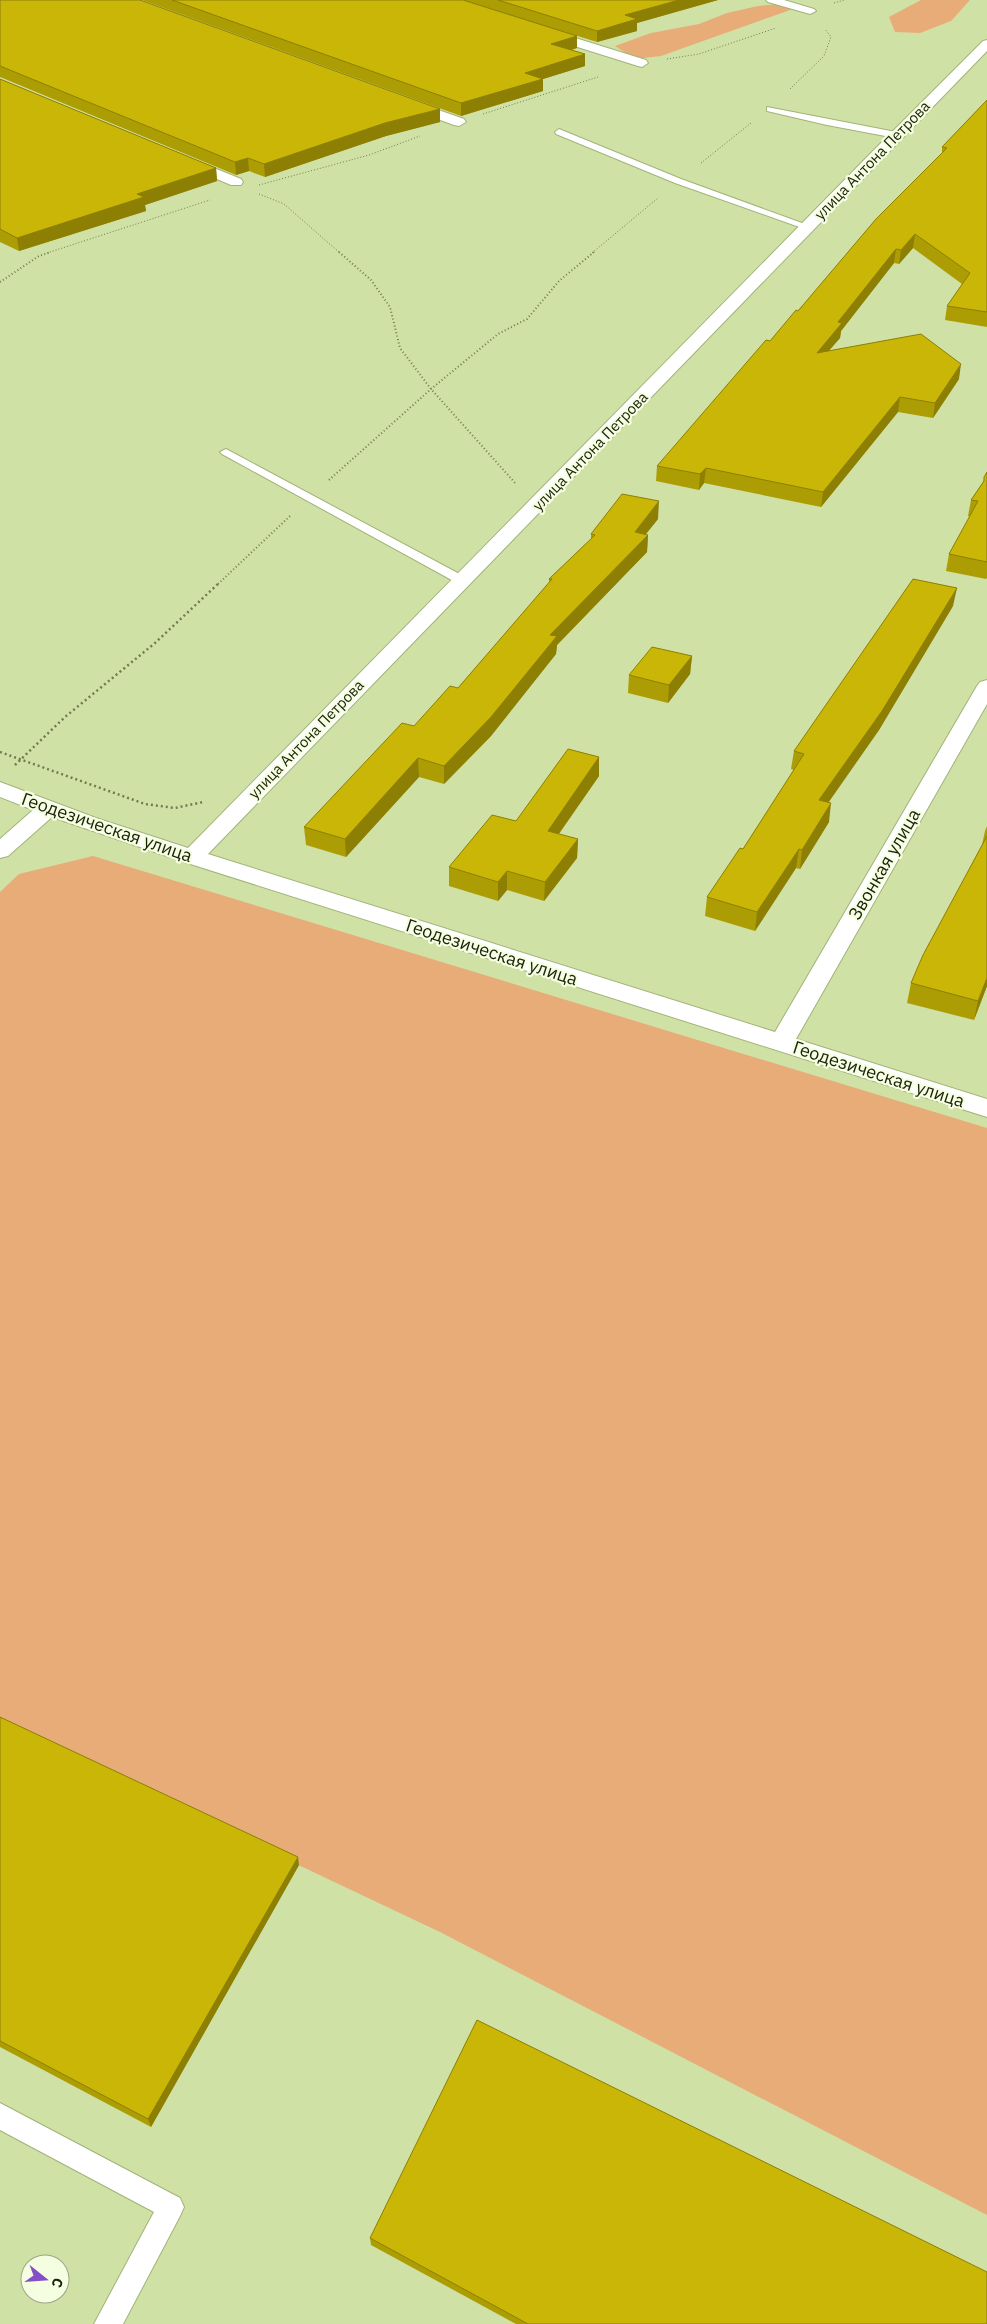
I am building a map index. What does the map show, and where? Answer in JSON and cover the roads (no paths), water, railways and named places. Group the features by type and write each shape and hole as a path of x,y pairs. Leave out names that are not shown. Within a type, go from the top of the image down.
{"street":[{"path":"772,0 810,11"},
{"path":"529,27 642,63"},
{"name":"улица Антона Петрова","path":"192,857 331,712 463,582 896,134 987,44"},
{"path":"394,98 459,122"},
{"path":"172,155 236,182"},
{"name":"Звонкая улица","path":"782,1043 987,686"},
{"name":"Геодезическая улица","path":"0,789 48,808 192,857 987,1108"},
{"path":"0,851 48,808"}],"lane":[{"path":"770,108 827,123 896,134"},
{"path":"559,132 678,182 808,227"},
{"path":"226,452 463,582"},
{"path":"0,2116 171,2207 108,2324"}]}
